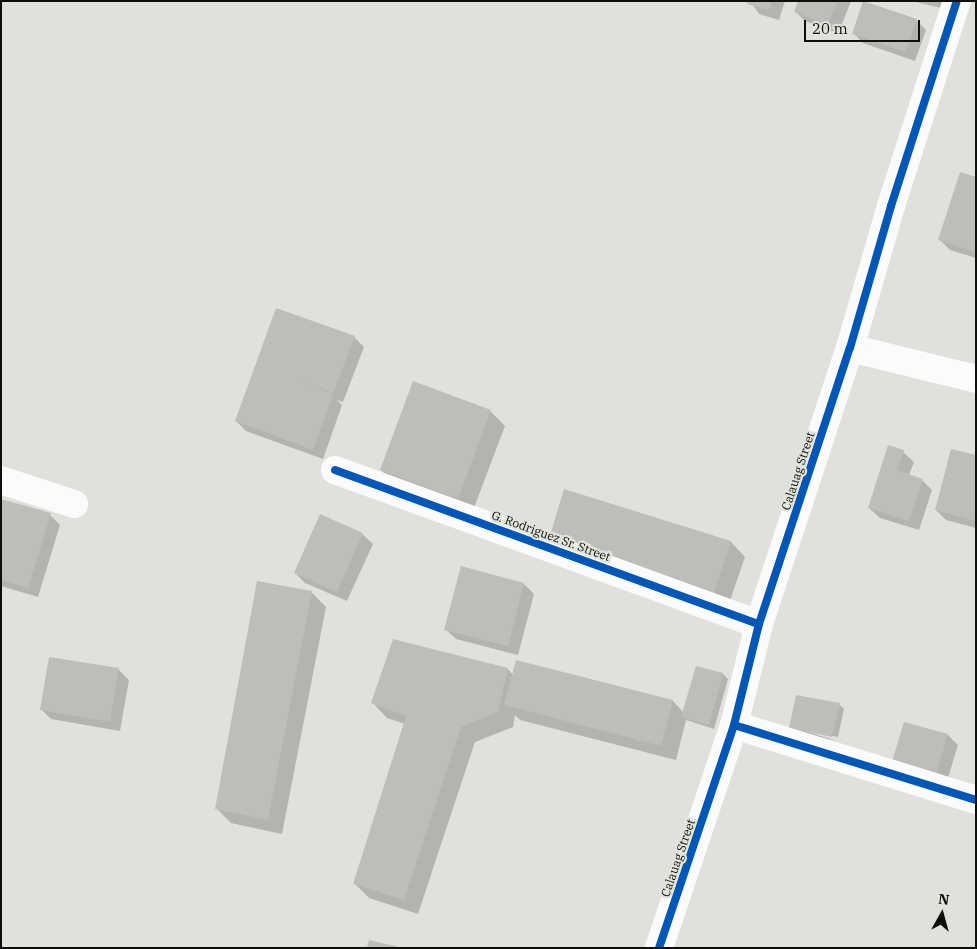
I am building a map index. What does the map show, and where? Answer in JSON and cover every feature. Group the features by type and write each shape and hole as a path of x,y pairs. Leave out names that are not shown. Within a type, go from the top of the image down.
{"street":[{"name":"Calauag Street","path":"659,948 734,724 759,624 850,348 891,206 957,1"},
{"path":"850,348 976,379"},
{"name":"G. Rodriguez Sr. Street","path":"336,470 759,624"},
{"path":"1,480 74,504"},
{"path":"734,724 976,800"}],"building":[{"path":"748,1 772,1 769,10 747,4"},
{"path":"798,1 837,1 828,25 794,12"},
{"path":"863,1 917,19 905,52 852,34"},
{"path":"960,172 976,177 976,252 938,240"},
{"path":"276,308 355,336 333,393 297,380 333,394 313,450 235,421"},
{"path":"413,381 491,410 458,499 380,470"},
{"path":"888,445 904,450 897,470 923,479 909,521 868,508"},
{"path":"951,449 976,455 976,521 935,510"},
{"path":"564,489 731,541 713,595 548,542"},
{"path":"1,499 51,513 28,588 1,580"},
{"path":"320,514 363,533 337,592 294,573"},
{"path":"461,566 524,583 508,646 444,630"},
{"path":"257,581 312,591 268,820 215,809"},
{"path":"393,639 508,668 498,712 461,727 404,900 353,884 406,716 371,703"},
{"path":"49,657 119,668 110,722 40,710"},
{"path":"516,660 673,700 661,746 504,705"},
{"path":"696,666 723,673 709,725 681,717"},
{"path":"796,695 840,703 832,737 789,728"},
{"path":"904,722 948,734 935,778 891,765"},
{"path":"369,940 399,947 399,948 367,948"}],"cycle path":[{"path":"659,948 734,725 759,624 850,348 891,206 957,1"},
{"path":"335,470 759,624"},
{"path":"734,725 976,800"}]}
